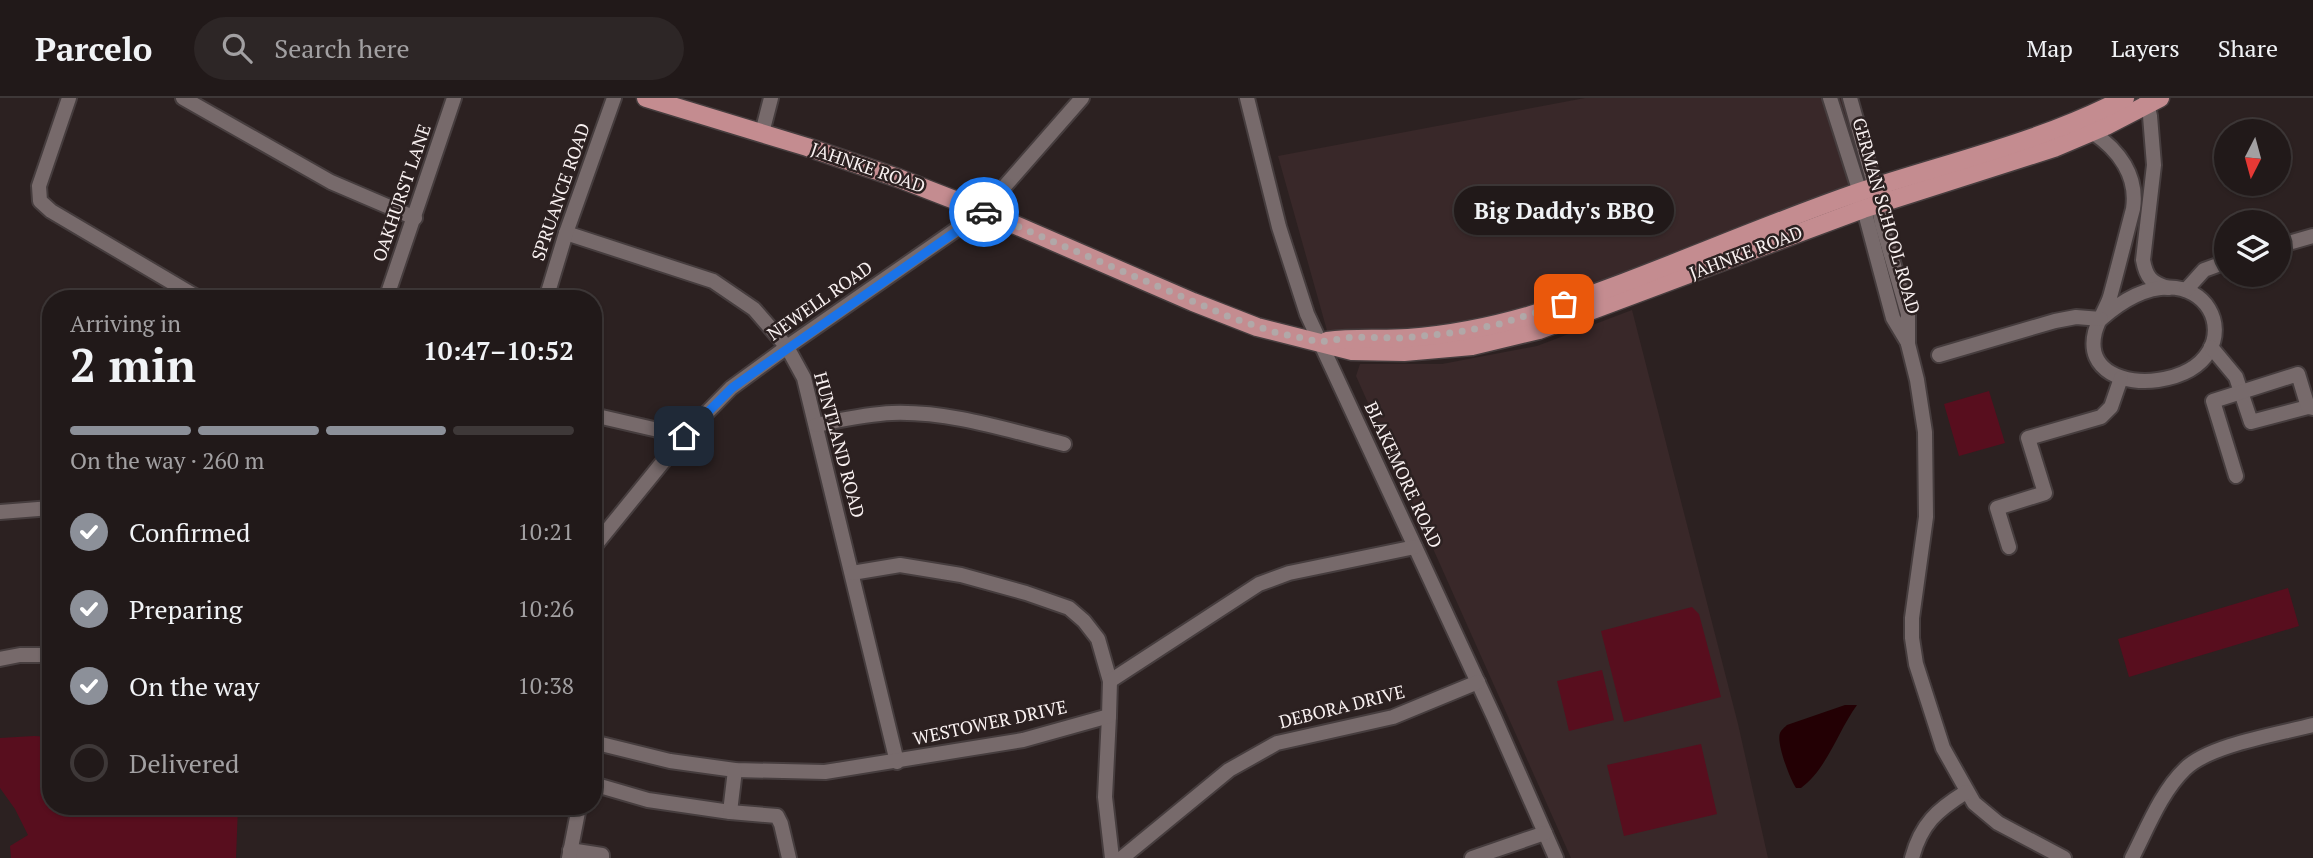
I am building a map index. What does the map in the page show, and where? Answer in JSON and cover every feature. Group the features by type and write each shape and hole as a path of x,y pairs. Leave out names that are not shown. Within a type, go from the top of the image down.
{"main road":[{"name":"JAHNKE ROAD","path":"646,98 898,178 983,211 1232,318 1274,332 1353,351 1404,352 1439,351 1506,340 1600,309 1869,198 2052,131 2125,98"},
{"name":"JAHNKE ROAD","path":"1869,198 2015,162 2092,132 2152,100"}],"street":[{"path":"69,98 39,186 40,201 51,211 185,290"},
{"path":"183,98 331,182 415,218"},
{"name":"OAKHURST LANE","path":"389,290 454,98"},
{"name":"SPRUANCE ROAD","path":"549,290 614,98"},
{"path":"762,133 771,98"},
{"name":"NEWELL ROAD","path":"602,537 684,436 732,388 983,211 1082,98"},
{"name":"BLAKEMORE ROAD","path":"1247,98 1282,237 1307,314 1478,682 1556,858"},
{"name":"GERMAN SCHOOL ROAD","path":"1830,98 1869,198"},
{"name":"GERMAN SCHOOL ROAD","path":"1850,98 1893,318 1908,344 1922,405 1927,462 1926,517 1913,607 1912,638 1916,664 1938,735 1966,792 1989,817 2064,858"},
{"path":"2152,100 2153,177 2143,247 2144,266 2150,280 2169,288"},
{"path":"1940,355 2055,321 2076,317 2101,319 2133,296 2169,288 2198,295 2213,314 2216,331 2211,347 2197,362 2173,376 2144,381 2121,378 2106,370 2096,354 2095,335 2101,319 2110,297 2133,209 2134,191 2126,166 2109,146 2092,132"},
{"path":"2133,209 2153,177"},
{"name":"HUNTLAND ROAD","path":"566,233 713,281 754,309 787,347 804,378 897,762"},
{"path":"2291,242 2313,236"},
{"path":"2186,290 2204,270 2214,266"},
{"path":"2211,347 2232,372 2242,391 2251,422 2311,407 2298,374 2242,391 2213,401 2236,476"},
{"path":"2009,547 1997,508 2045,493 2028,439 2101,417 2111,407 2121,378"},
{"path":"816,425 862,416 920,414 968,420 1064,443"},
{"path":"602,417 684,436"},
{"path":"0,512 42,509"},
{"path":"1110,681 1259,584 1289,573 1415,547"},
{"path":"852,573 901,565 961,575 1069,608 1084,621 1098,639 1110,681 1105,797 1112,858"},
{"path":"0,659 20,654 42,654"},
{"name":"DEBORA DRIVE","path":"1122,858 1229,770 1277,743 1393,717 1478,682"},
{"name":"WESTOWER DRIVE","path":"602,744 670,761 735,770 825,772 1023,740 1109,716"},
{"path":"2132,858 2165,795 2187,766 2220,750 2313,725"},
{"path":"730,812 735,770"},
{"path":"602,787 648,800 777,816 789,858"},
{"path":"1912,858 1927,823 1943,806 1966,792"},
{"path":"577,815 569,854 602,855 602,858"},
{"path":"1472,858 1545,832"}],"shaded area":[{"path":"1585,98 1850,98 1879,192 1846,200 1535,327 1333,352 1278,156"},
{"path":"1632,310 1738,724 1768,858 1571,858 1356,376 1360,364 1442,364 1537,346"},
{"path":"1989,391 2005,443 1959,456 1944,404"},
{"path":"2288,588 2299,626 2129,677 2118,639"},
{"path":"1692,607 1699,614 1721,697 1624,722 1601,631"},
{"path":"1602,670 1614,720 1569,731 1557,681"},
{"path":"1845,705 1857,705 1818,771 1801,788 1796,788 1782,752 1779,738 1781,732 1787,725"},
{"path":"42,736 42,815 238,815 236,858 11,858 10,846 28,835 15,809 0,788 0,738"},
{"path":"1701,744 1717,814 1624,836 1607,765"}],"way so far":[{"path":"984,212 1232,318 1274,332 1320,342 1353,337 1404,338 1459,332 1531,316 1564,304"}],"place":[{"name":"Big Daddy's BBQ","path":"1564,304"}],"route":[{"path":"684,436 732,388 787,347 984,212"}]}
